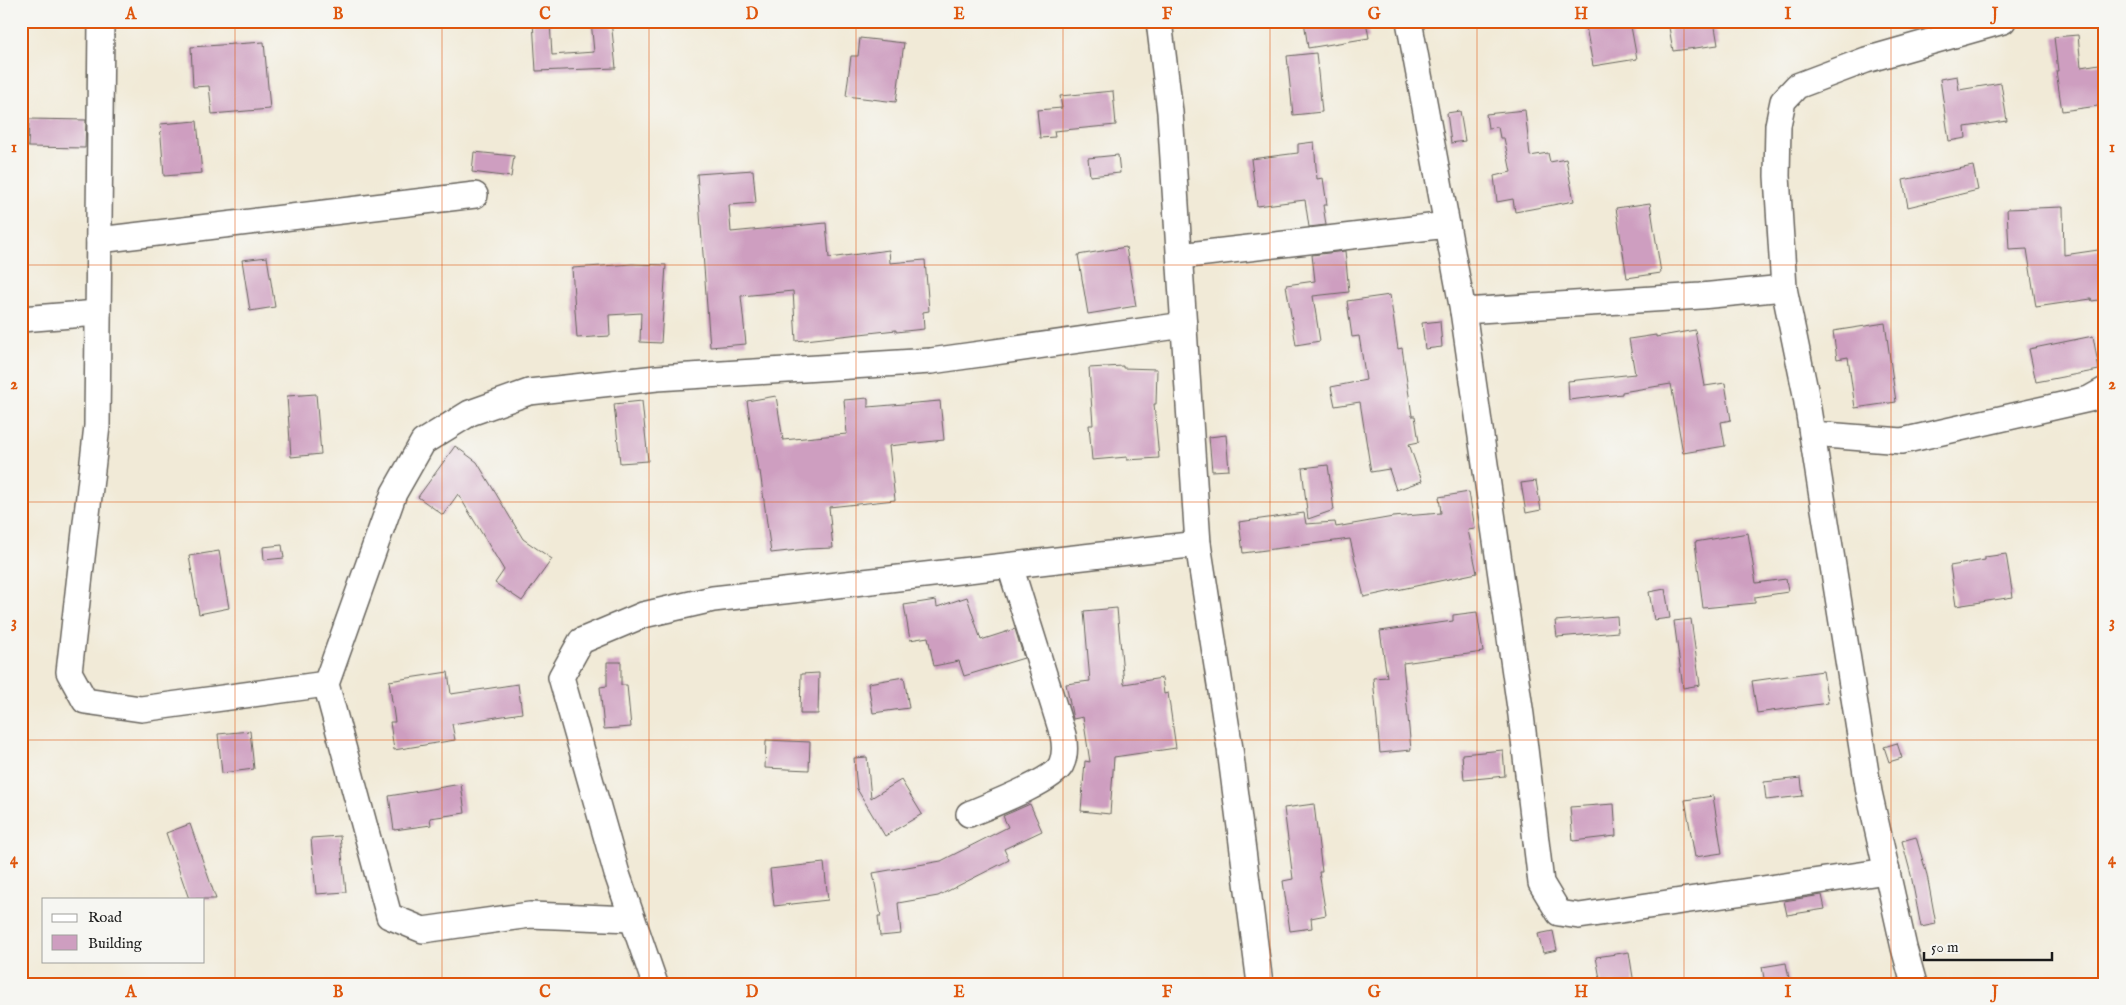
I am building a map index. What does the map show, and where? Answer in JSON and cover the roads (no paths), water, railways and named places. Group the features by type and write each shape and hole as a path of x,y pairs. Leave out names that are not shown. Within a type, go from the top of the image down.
{"street":[{"path":"102,21 97,426 69,672 85,701 141,709 326,684"},
{"path":"1159,21 1170,112 1198,544 1230,749 1260,984"},
{"path":"1409,21 1463,311 1521,715 1541,883 1559,913 1579,916 1886,871"},
{"path":"1914,984 1869,792 1812,434 1784,288 1777,176 1778,125 1783,101 1797,86 1857,63 2003,21"},
{"path":"99,240 475,195"},
{"path":"1180,256 1448,226"},
{"path":"1463,311 1701,296 1784,288"},
{"path":"21,318 98,313"},
{"path":"632,919 530,915 423,930 389,916 326,684 394,493 423,442 470,413 529,392 657,378 931,361 1184,325"},
{"path":"1812,434 1902,441 2089,399 2105,390"},
{"path":"655,984 617,874 561,678 581,641 643,616 712,599 1198,544"},
{"path":"969,814 1049,778 1060,767 1064,757 1063,735 1010,566"}]}
